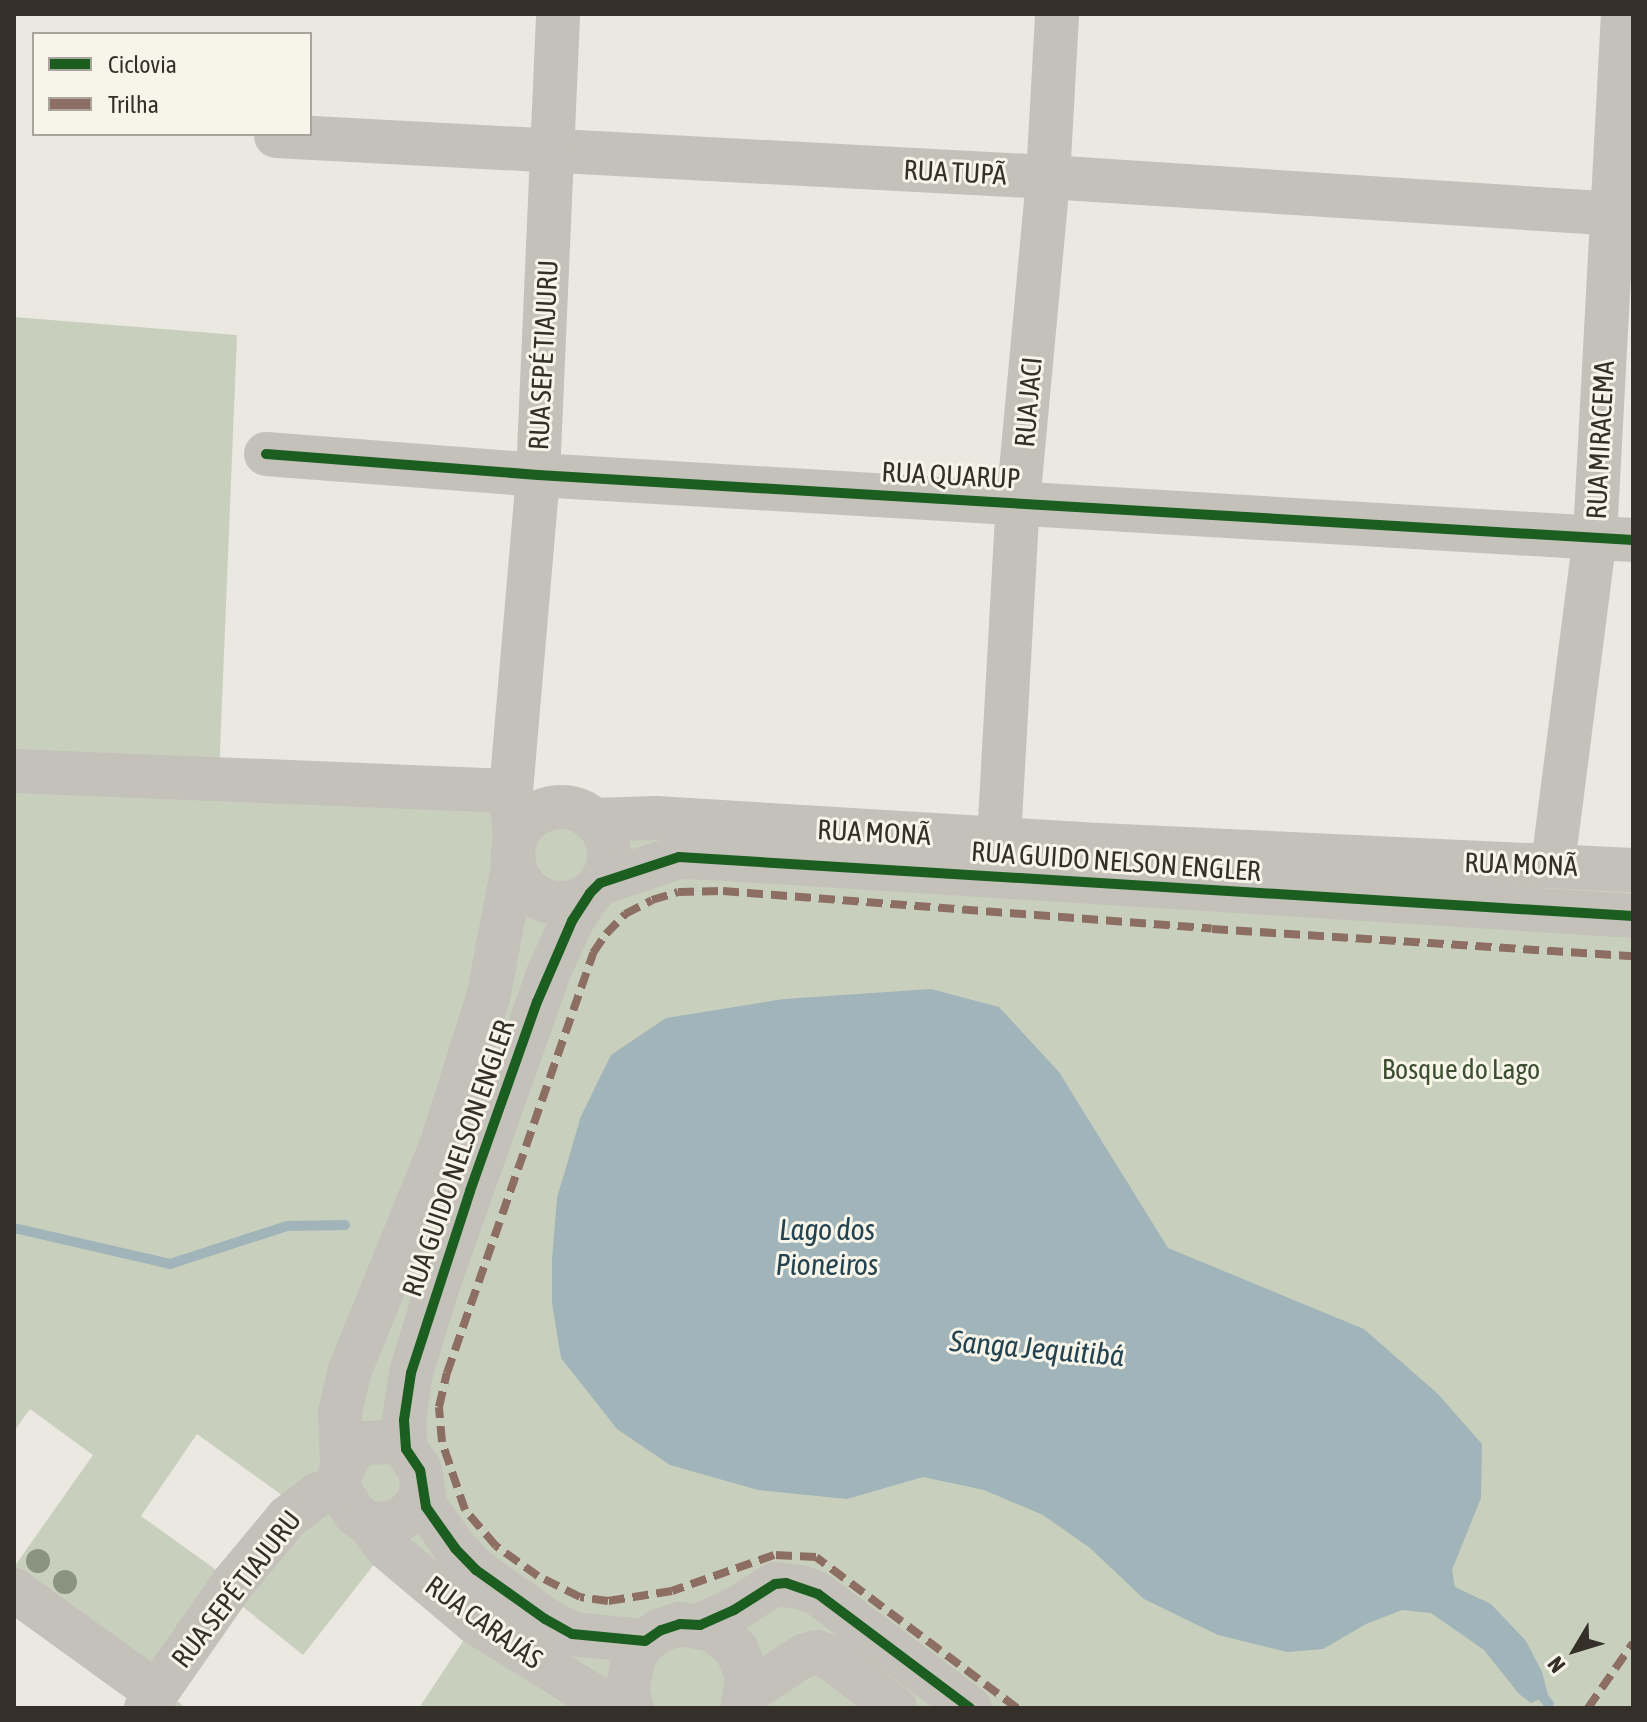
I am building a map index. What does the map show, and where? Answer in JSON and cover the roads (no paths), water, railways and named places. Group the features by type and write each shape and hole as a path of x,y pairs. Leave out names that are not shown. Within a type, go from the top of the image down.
{"street":[{"name":"RUA SEPÉ TIAJURU","path":"151,1700 233,1583 288,1517 340,1477 340,1412 350,1370 441,1146 488,998 519,827 558,14"},
{"name":"RUA JACI","path":"999,839 1018,503 1048,177 1057,14"},
{"name":"RUA MIRACEMA","path":"1553,864 1614,538 1622,214 1623,14"},
{"name":"RUA TUPÃ","path":"276,136 1048,177 1622,214"},
{"name":"RUA QUARUP","path":"266,454 538,475 1614,538"},
{"path":"14,771 519,827 549,808 564,807 580,811 602,830 609,857 595,888 564,903 550,902 526,888 519,827"},
{"name":"RUA MONÃ","path":"593,820 656,818 999,839 1633,870"},
{"name":"RUA GUIDO NELSON ENGLER","path":"645,1641 572,1634 508,1593 455,1548 426,1507 404,1420 411,1373 437,1288 543,988 572,921 595,888 679,857 1633,916"},
{"path":"393,1442 414,1467 419,1500 397,1521 367,1522 356,1515 340,1477 352,1451 364,1443 393,1442"},
{"name":"RUA CARAJÁS","path":"367,1522 387,1548 476,1623 613,1708"},
{"path":"632,1708 627,1691 628,1673 645,1641 670,1627 700,1625 734,1610 775,1584 801,1587 818,1594 970,1708"},
{"path":"14,1590 151,1700"},
{"path":"700,1625 714,1630 737,1650 744,1663 745,1701"},
{"path":"745,1701 803,1656 816,1652 828,1656 895,1708"}],"water":[{"name":"Lago dos Pioneiros","path":"931,989 999,1007 1059,1072 1168,1248 1364,1329 1438,1394 1482,1444 1481,1498 1452,1570 1455,1587 1491,1604 1526,1641 1542,1672 1548,1695 1531,1703 1519,1694 1484,1650 1431,1613 1402,1610 1366,1624 1323,1649 1287,1652 1218,1635 1144,1599 1090,1548 1043,1515 984,1490 923,1477 847,1499 758,1490 670,1465 617,1429 561,1358 552,1303 557,1198 581,1116 611,1055 666,1018 784,999"}],"waterway":[{"name":"Sanga Jequitibá","path":"14,1228 170,1264 287,1226 345,1225"},
{"path":"1535,1688 1549,1704"}],"park label":[{"name":"Bosque do Lago","path":"1461,1069"}]}
